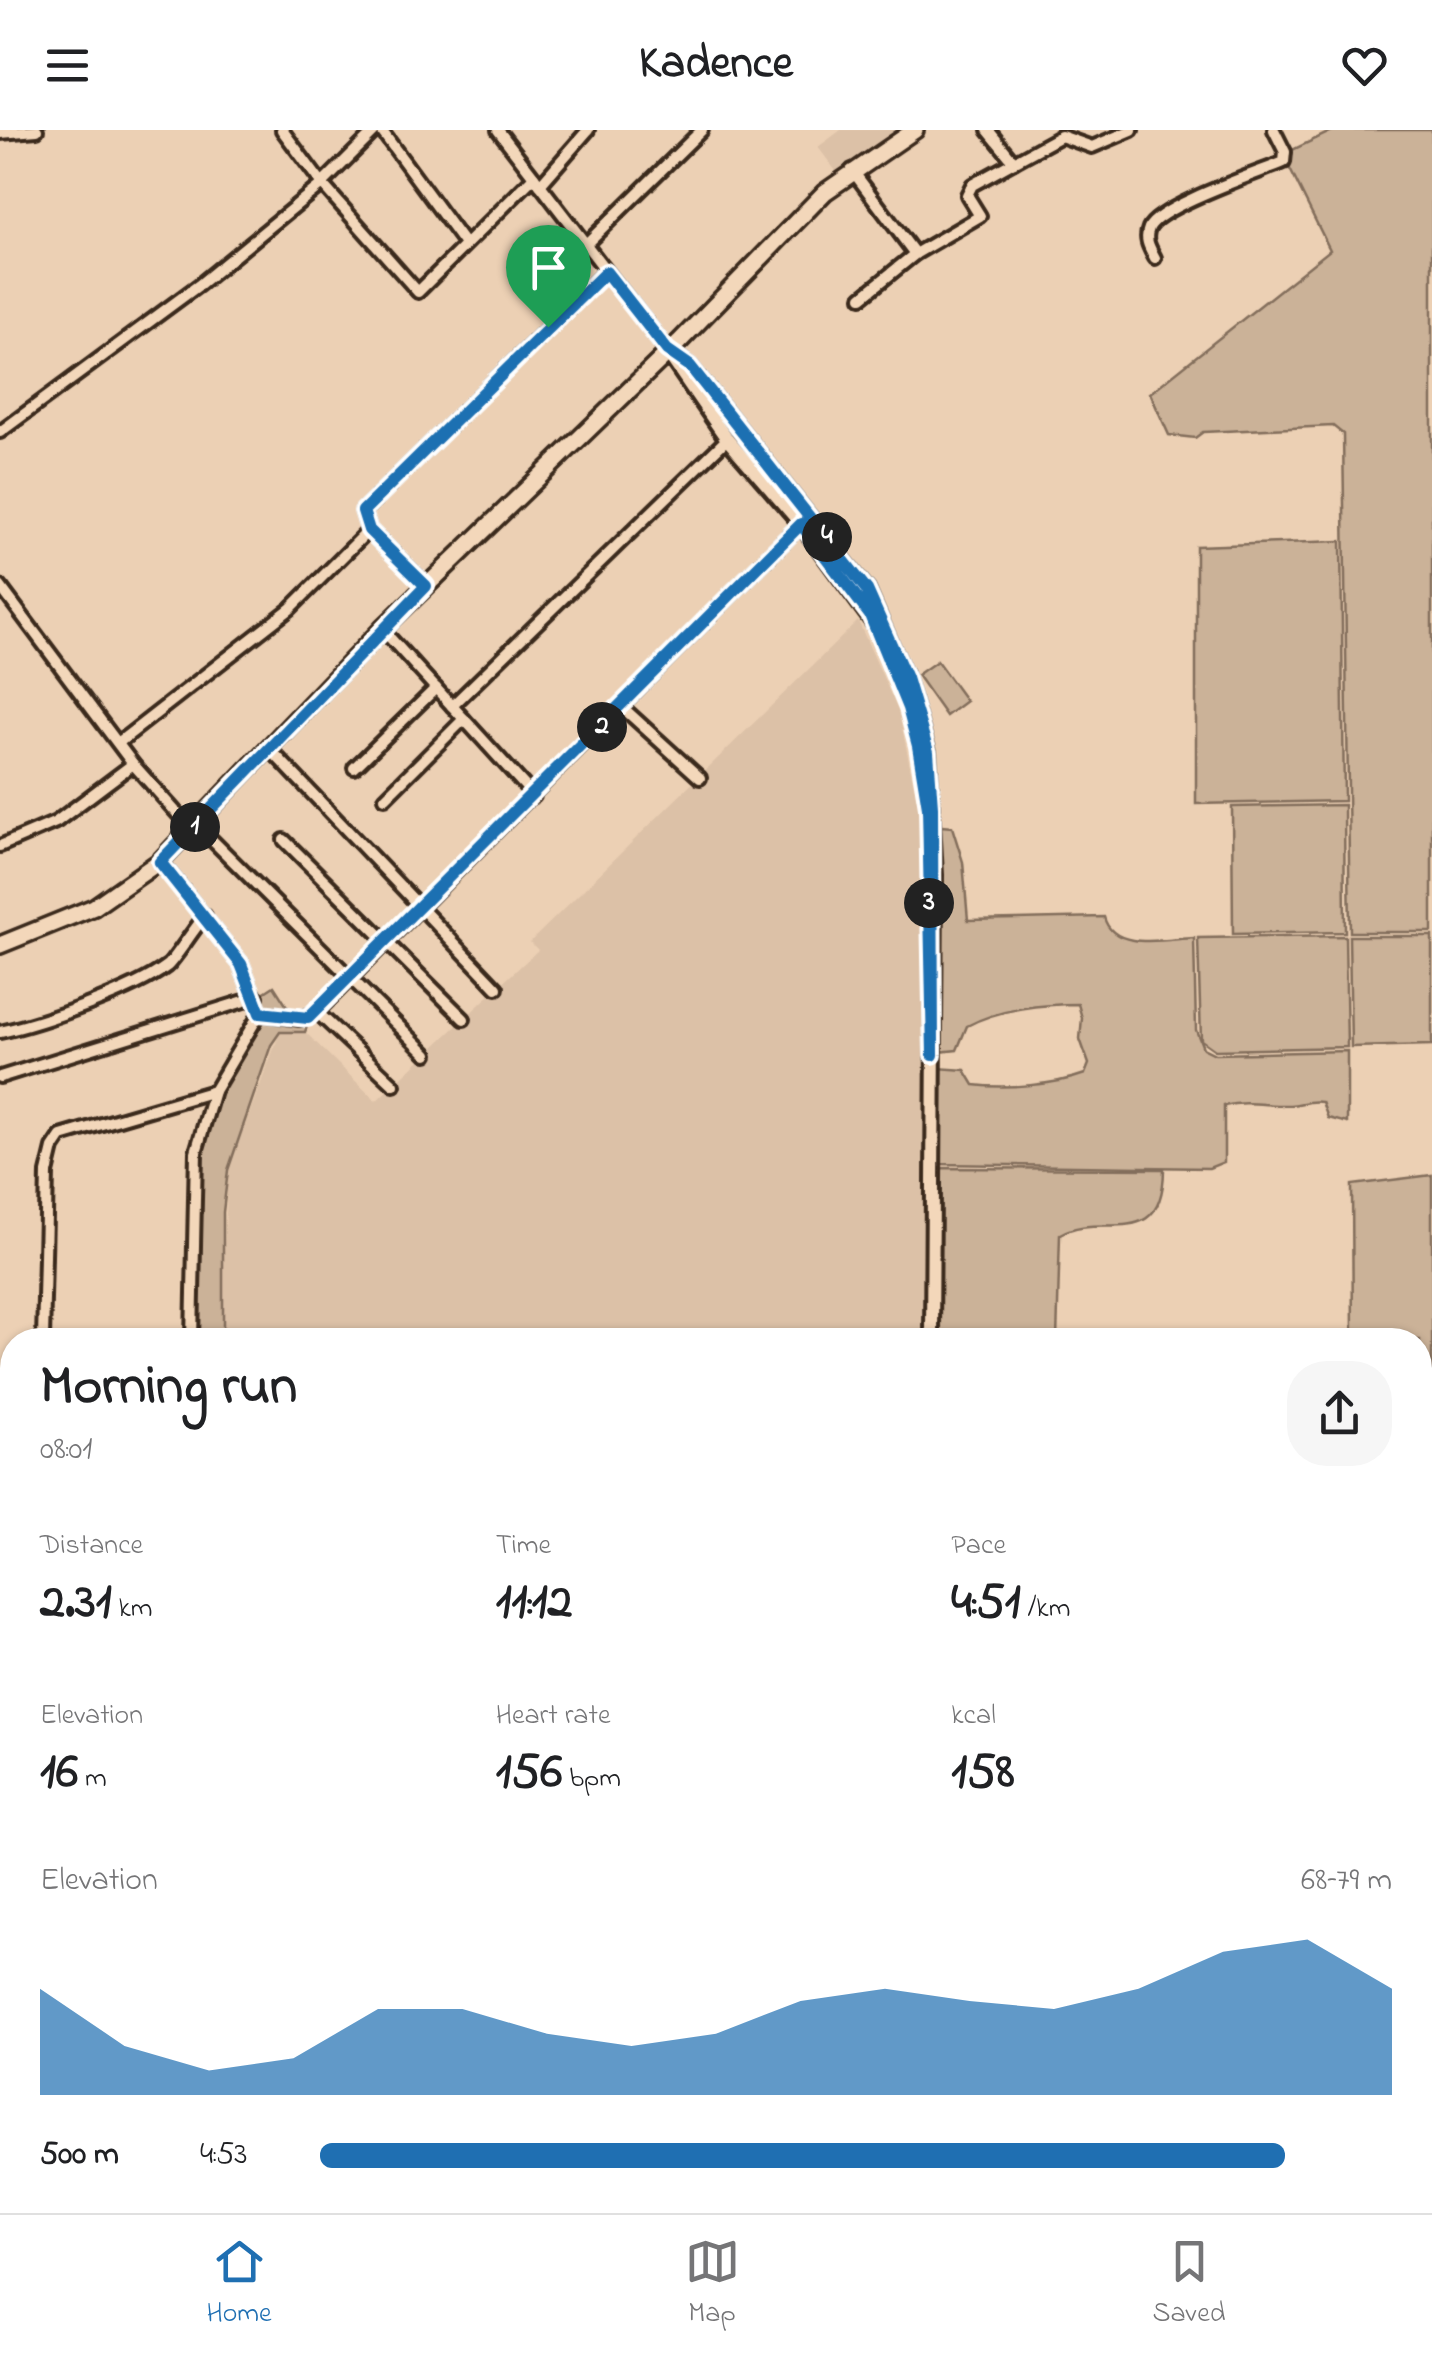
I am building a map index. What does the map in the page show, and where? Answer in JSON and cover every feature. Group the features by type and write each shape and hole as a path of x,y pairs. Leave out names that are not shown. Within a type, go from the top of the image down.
{"main road":[{"path":"0,945 94,907 160,862 382,629 852,170 914,130"}],"street":[{"path":"0,134 33,130"},
{"path":"282,130 322,184 418,292 464,243 537,181 588,130"},
{"path":"0,432 199,285 322,184 378,130 464,243"},
{"path":"518,130 502,135 667,350 727,439 860,600 906,678 928,752 935,875 932,1328"},
{"path":"586,244 702,130"},
{"path":"988,130 1014,162"},
{"path":"862,297 915,254 977,218 978,211 966,190 1061,136 1092,146 1132,130"},
{"path":"1155,258 1147,243 1149,229 1164,213 1284,162 1285,152 1274,130"},
{"path":"852,170 915,254"},
{"path":"426,586 369,530 363,511 606,272"},
{"path":"667,350 690,366 820,528 867,590 882,633"},
{"path":"452,706 727,439"},
{"path":"260,1013 300,1019 317,1012 801,524"},
{"path":"118,743 290,609 369,530"},
{"path":"0,586 134,764 427,1054"},
{"path":"382,629 534,796"},
{"path":"354,768 436,688"},
{"path":"622,706 700,778"},
{"path":"385,798 464,720"},
{"path":"268,747 497,988"},
{"path":"0,846 56,822 134,764"},
{"path":"284,840 464,1019"},
{"path":"160,862 241,964 257,996 260,1013 214,1090 196,1152 192,1328"},
{"path":"0,1032 69,1012 170,964 182,940 204,916"},
{"path":"0,1078 257,996"},
{"path":"317,1012 394,1085"},
{"path":"43,1328 47,1173 53,1148 62,1136 214,1090"}],"shaded area":[{"path":"841,130 903,130 838,174 818,147"},
{"path":"1334,130 1432,130 1432,932 1350,932 1343,434 1333,426 1203,432 1195,438 1169,435 1150,393 1330,250 1287,163 1288,152"},
{"path":"1341,541 1344,801 1196,804 1196,546"},
{"path":"858,621 899,713 926,843 927,1328 221,1328 228,1170 280,1032 302,1029 376,1101 538,950 530,942"},
{"path":"937,661 966,701 946,716 917,675"},
{"path":"1344,805 1345,932 1233,934 1232,807"},
{"path":"952,827 963,862 968,920 1104,917 1109,928 1129,939 1194,938 1196,1030 1203,1048 1215,1054 1347,1051 1347,1123 1328,1118 1322,1102 1224,1106 1224,1162 1209,1168 937,1164 938,1068 965,1070 974,1085 1015,1086 1073,1078 1085,1074 1089,1064 1080,1039 1082,1018 1078,1004 1036,1006 992,1015 967,1026 957,1050 938,1052 935,829"},
{"path":"1345,936 1347,1047 1215,1050 1201,1040 1198,938"},
{"path":"1349,936 1432,936 1432,1045 1351,1047"},
{"path":"274,986 297,1022 309,1021 305,1032 280,1032 271,1045 228,1170 223,1212 223,1328 195,1328 197,1221 206,1133 219,1090 257,1025 260,995"},
{"path":"937,1168 1164,1169 1161,1196 1153,1212 1141,1221 1076,1228 1060,1234 1057,1328 937,1328"},
{"path":"1432,1175 1432,1328 1353,1328 1352,1185"}],"route":[{"path":"606,272 667,350 690,366 867,590 906,678 928,752 935,875 933,1055 929,1034 928,807 918,746 908,708 870,615 801,524 534,796 308,1018 260,1013 257,996 241,964 160,862 426,586 369,530 363,511 548,327 606,272"}]}
